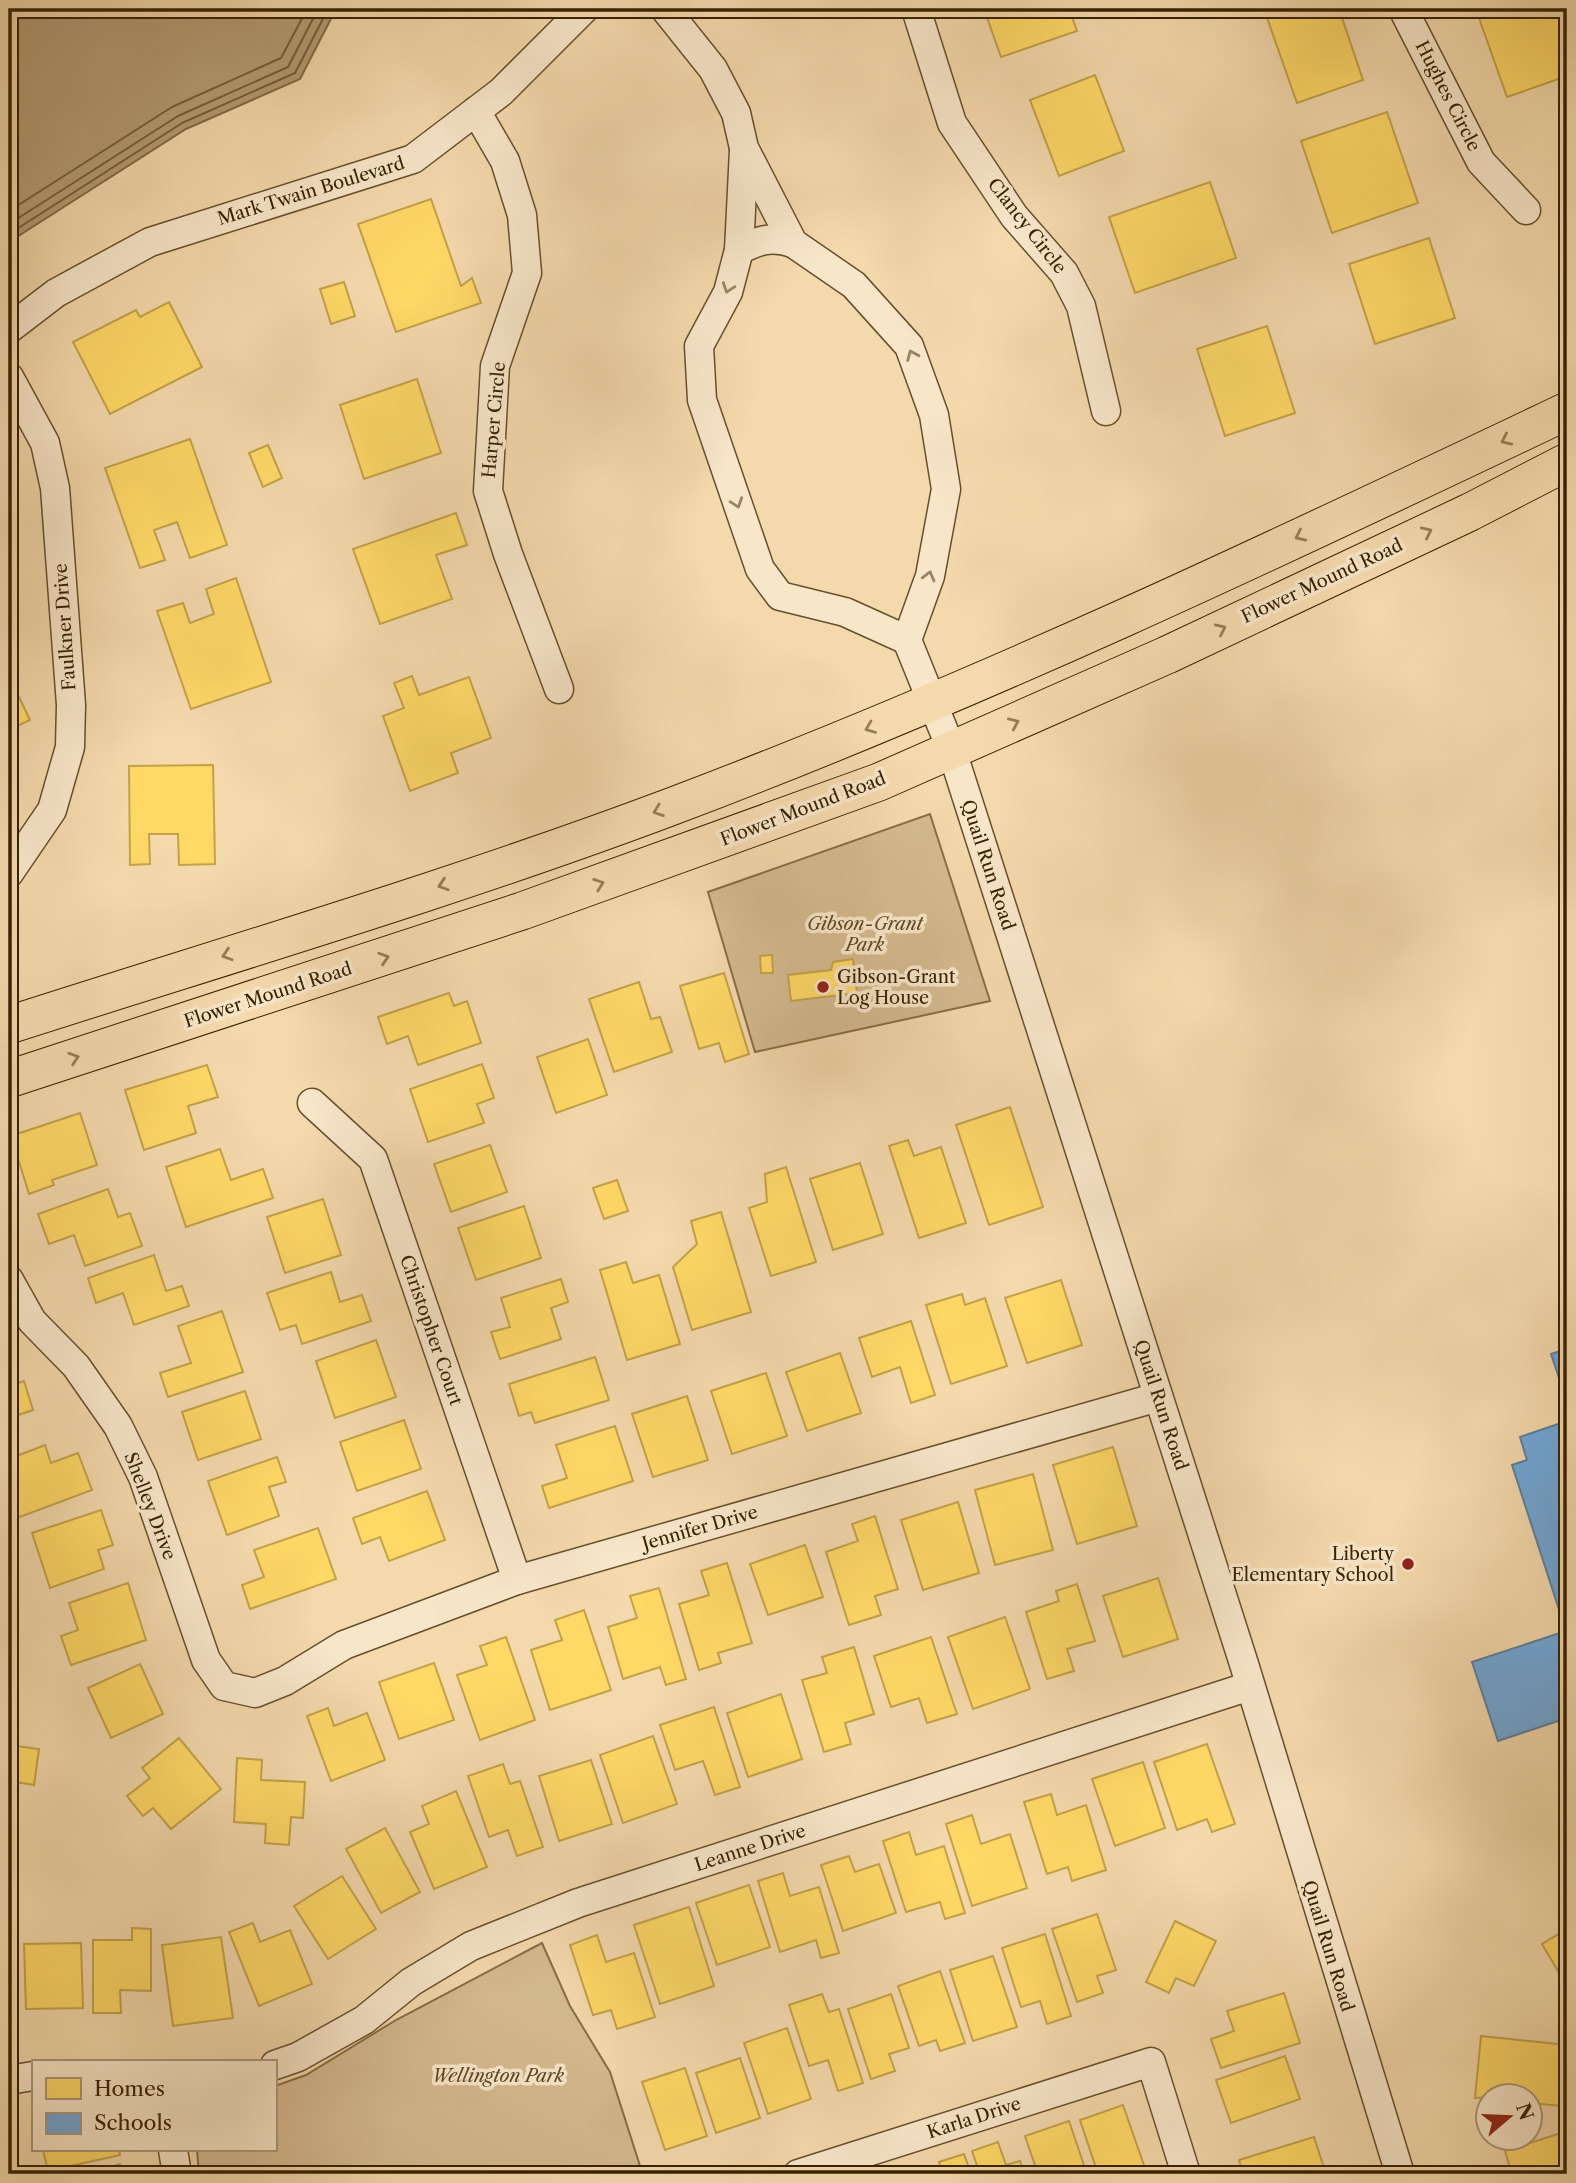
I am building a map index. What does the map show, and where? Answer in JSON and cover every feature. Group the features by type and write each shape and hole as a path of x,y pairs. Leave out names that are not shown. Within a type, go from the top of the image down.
{"main road":[{"path":"9,1025 540,854 673,806 933,703 1121,620 1567,411"},
{"name":"Flower Mound Road","path":"9,1079 522,911 819,804 952,751 1167,655 1469,512 1567,462"}],"street":[{"name":"Mark Twain Boulevard","path":"9,329 56,293 150,242 413,159 501,92 584,9"},
{"path":"665,9 713,69 736,113 744,148 793,243"},
{"name":"Clancy Circle","path":"916,9 952,123 1014,216 1065,273 1081,306 1106,411"},
{"name":"Hughes Circle","path":"1403,9 1481,162 1526,210"},
{"name":"Harper Circle","path":"476,111 505,162 522,215 527,273 495,366 488,491 508,554 559,688"},
{"path":"739,250 758,240 775,238 793,243 853,285 909,346 934,415 946,489 930,576 907,640 845,612 780,596 760,569 702,400 699,346 728,292 739,250 744,148"},
{"name":"Faulkner Drive","path":"9,377 45,443 55,488 71,715 70,747 51,810 9,873"},
{"name":"Quail Run Road","path":"907,640 952,751 1250,1686 1400,2174"},
{"name":"Christopher Court","path":"312,1103 373,1159 517,1580"},
{"name":"Shelley Drive","path":"11,1290 32,1321 76,1366 118,1426 142,1476 206,1660 224,1686 255,1693"},
{"name":"Jennifer Drive","path":"255,1693 285,1681 344,1645 517,1580 1158,1397"},
{"name":"Leanne Drive","path":"276,2065 298,2057 364,2020 411,1982 471,1946 578,1903 1250,1686"},
{"name":"Karla Drive","path":"798,2174 1151,2062 1186,2174"},
{"path":"9,2080 32,2076"},
{"path":"173,2152 177,2174"}],"green space":[{"name":"Gibson-Grant Park","path":"930,814 990,1001 755,1052 708,892"},
{"name":"Wellington Park","path":"542,1943 570,2006 610,2072 641,2169 632,2174 199,2174 197,2152 276,2152 276,2086 306,2075 396,2020"}],"water":[{"path":"9,9 336,9 300,79 186,129 9,242"}],"building: Homes":[{"path":"984,9 1069,9 1077,31 1001,57"},
{"path":"1275,9 1339,9 1363,80 1297,103 1265,12"},
{"path":"1506,9 1567,9 1567,76 1507,97 1479,18"},
{"path":"1095,75 1124,151 1059,176 1030,100"},
{"path":"1387,112 1418,203 1332,233 1301,141"},
{"path":"1210,182 1236,258 1135,293 1109,217"},
{"path":"431,199 461,286 472,278 481,303 396,332 358,224"},
{"path":"1429,238 1455,318 1375,344 1349,264"},
{"path":"344,282 355,316 331,324 320,289"},
{"path":"169,302 202,367 110,414 73,342 136,310 140,317"},
{"path":"1267,326 1295,413 1225,436 1197,349"},
{"path":"417,379 441,453 364,479 340,405"},
{"path":"190,439 227,545 190,558 177,522 154,530 165,560 140,568 105,468"},
{"path":"268,445 282,478 263,487 249,453"},
{"path":"456,513 467,545 436,555 452,599 380,624 353,549"},
{"path":"236,578 271,682 191,709 157,611 183,603 190,623 214,614 206,589"},
{"path":"9,676 30,720 9,730"},
{"path":"412,676 419,695 469,677 491,738 451,753 458,773 410,791 383,716 404,708 394,683"},
{"path":"213,765 215,864 179,865 178,834 149,834 150,864 130,865 129,766"},
{"path":"772,955 773,973 761,973 760,956"},
{"name":"Gibson-Grant Log House","path":"853,959 857,993 791,1001 788,975 831,970 833,962"},
{"path":"724,973 749,1054 725,1062 719,1043 699,1049 680,986"},
{"path":"639,982 651,1019 660,1017 672,1052 614,1072 589,999"},
{"path":"449,993 454,1006 467,1001 481,1043 418,1065 408,1036 387,1044 378,1017"},
{"path":"588,1039 607,1095 556,1113 537,1057"},
{"path":"482,1064 494,1098 477,1104 484,1123 428,1142 410,1089"},
{"path":"207,1065 218,1097 188,1106 196,1133 144,1150 125,1090"},
{"path":"1010,1107 1043,1207 989,1225 956,1125"},
{"path":"80,1113 97,1165 52,1180 54,1185 29,1194 11,1136"},
{"path":"908,1140 914,1156 941,1147 966,1223 919,1238 889,1146"},
{"path":"490,1145 507,1192 451,1212 434,1164"},
{"path":"220,1149 231,1180 263,1169 273,1198 186,1227 166,1167"},
{"path":"860,1163 883,1234 833,1250 810,1179"},
{"path":"786,1167 816,1262 771,1276 749,1208 767,1202 765,1174"},
{"path":"617,1180 628,1211 604,1219 593,1188"},
{"path":"108,1189 118,1217 130,1213 142,1246 85,1266 74,1235 49,1244 38,1214"},
{"path":"323,1199 341,1255 285,1273 267,1217"},
{"path":"524,1206 541,1258 476,1280 458,1228"},
{"path":"721,1212 751,1312 692,1330 673,1267 697,1244 691,1221"},
{"path":"154,1255 166,1291 182,1286 189,1306 134,1325 123,1293 96,1303 88,1278"},
{"path":"626,1262 633,1283 659,1275 680,1344 627,1360 600,1270"},
{"path":"331,1272 340,1302 362,1295 371,1321 302,1344 296,1325 280,1330 267,1293"},
{"path":"561,1279 568,1302 551,1308 561,1339 500,1359 491,1332 510,1327 501,1298"},
{"path":"1061,1280 1082,1345 1027,1363 1005,1298"},
{"path":"962,1294 965,1305 985,1298 1007,1366 951,1384 926,1305"},
{"path":"222,1311 243,1372 168,1397 160,1373 191,1363 178,1326"},
{"path":"911,1321 935,1395 911,1403 900,1367 872,1377 859,1338"},
{"path":"376,1340 396,1397 335,1418 316,1361"},
{"path":"840,1353 861,1413 807,1431 786,1372"},
{"path":"595,1357 609,1400 535,1423 531,1412 519,1416 509,1384"},
{"path":"766,1373 787,1436 732,1454 711,1391"},
{"path":"24,1381 33,1410 9,1418 9,1386"},
{"path":"245,1391 261,1439 198,1460 182,1412"},
{"path":"687,1396 708,1460 653,1477 632,1414"},
{"path":"404,1420 421,1469 357,1491 340,1442"},
{"path":"615,1426 633,1481 549,1508 542,1486 567,1478 556,1445"},
{"path":"45,1445 51,1463 78,1453 92,1490 9,1521 9,1459"},
{"path":"1113,1447 1137,1526 1077,1544 1053,1465"},
{"path":"277,1457 286,1482 269,1487 279,1516 227,1535 208,1481"},
{"path":"1033,1474 1053,1550 995,1565 975,1490"},
{"path":"427,1491 445,1540 389,1561 380,1537 362,1544 353,1518"},
{"path":"958,1502 979,1573 923,1590 901,1520"},
{"path":"101,1510 113,1545 98,1550 104,1569 50,1588 32,1533"},
{"path":"875,1516 898,1589 875,1596 881,1615 849,1625 826,1552 858,1541 852,1524"},
{"path":"318,1528 336,1579 250,1609 242,1585 264,1577 254,1550"},
{"path":"805,1545 823,1597 768,1615 750,1564"},
{"path":"727,1563 752,1643 718,1653 721,1663 699,1670 679,1604 709,1595 701,1571"},
{"path":"1158,1578 1178,1639 1123,1657 1103,1596"},
{"path":"128,1583 146,1640 71,1665 61,1636 78,1630 69,1603"},
{"path":"1077,1584 1095,1641 1067,1649 1074,1671 1047,1679 1026,1612 1059,1601 1056,1591"},
{"path":"659,1588 686,1679 666,1685 660,1667 623,1679 608,1627 637,1618 630,1596"},
{"path":"584,1610 611,1690 550,1710 531,1650 562,1640 555,1620"},
{"path":"1005,1617 1030,1689 973,1709 948,1637"},
{"path":"506,1637 535,1720 480,1740 457,1675 487,1665 480,1646"},
{"path":"931,1637 957,1714 927,1723 919,1698 891,1707 874,1656"},
{"path":"854,1647 874,1714 845,1723 851,1744 824,1752 802,1680 827,1673 822,1657"},
{"path":"434,1663 454,1720 399,1739 379,1682"},
{"path":"140,1664 163,1714 111,1738 88,1688"},
{"path":"9,1676 16,1696 9,1699"},
{"path":"781,1694 802,1759 748,1777 727,1713"},
{"path":"714,1707 740,1787 715,1795 703,1761 675,1770 660,1725"},
{"path":"328,1708 334,1726 367,1713 385,1760 331,1781 307,1716"},
{"path":"653,1736 677,1804 623,1823 600,1755"},
{"path":"179,1738 221,1789 171,1829 153,1808 143,1816 127,1796 150,1778 142,1768"},
{"path":"1207,1744 1235,1824 1212,1832 1207,1819 1177,1830 1154,1762"},
{"path":"9,1745 39,1749 34,1785 9,1781"},
{"path":"237,1758 262,1760 261,1780 305,1782 303,1818 291,1817 289,1845 265,1843 266,1824 234,1822"},
{"path":"591,1760 612,1824 559,1841 539,1776"},
{"path":"1143,1762 1165,1828 1115,1846 1092,1779"},
{"path":"503,1764 510,1784 520,1781 543,1847 517,1856 508,1830 489,1837 468,1776"},
{"path":"456,1791 487,1867 434,1889 410,1832 429,1824 422,1806"},
{"path":"1051,1794 1057,1815 1086,1805 1106,1870 1072,1881 1068,1867 1047,1874 1024,1802"},
{"path":"972,1815 981,1844 1010,1834 1027,1888 972,1906 946,1824"},
{"path":"385,1828 420,1892 381,1913 346,1849"},
{"path":"909,1832 916,1855 944,1846 965,1913 945,1919 940,1902 906,1912 883,1841"},
{"path":"849,1856 855,1872 879,1864 896,1913 843,1931 821,1865"},
{"path":"783,1873 790,1896 819,1887 839,1953 821,1958 816,1940 780,1952 758,1881"},
{"path":"342,1876 376,1929 328,1959 294,1906"},
{"path":"749,1885 770,1947 717,1965 696,1903"},
{"path":"689,1907 714,1986 660,2004 634,1925"},
{"path":"1097,1914 1116,1970 1097,1976 1103,1993 1077,2002 1052,1929"},
{"path":"1175,1921 1216,1941 1194,1986 1176,1978 1169,1993 1146,1982"},
{"path":"253,1923 260,1942 290,1930 312,1984 259,2006 229,1932"},
{"path":"132,1928 151,1929 151,1991 120,1990 121,2013 93,2013 93,1940 132,1940"},
{"path":"1567,1929 1567,1986 1542,1944"},
{"path":"1045,1934 1071,2016 1047,2024 1040,2001 1021,2007 1002,1948"},
{"path":"597,1935 606,1962 634,1953 655,2017 617,2029 611,2010 593,2015 570,1945"},
{"path":"221,1937 233,2018 173,2026 162,1945"},
{"path":"81,1943 83,2008 26,2009 24,1944"},
{"path":"993,1956 1017,2027 973,2041 950,1970"},
{"path":"9,1962 18,2010 9,2012"},
{"path":"940,1971 965,2043 940,2051 936,2040 919,2046 898,1986"},
{"path":"1284,1993 1300,2043 1221,2068 1211,2039 1234,2031 1227,2011"},
{"path":"822,1994 829,2012 839,2009 863,2083 838,2091 828,2060 809,2066 789,2005"},
{"path":"891,1994 909,2048 889,2054 895,2071 871,2079 848,2009"},
{"path":"787,2028 811,2099 768,2114 744,2043"},
{"path":"1481,2036 1567,2045 1561,2106 1544,2104 1544,2082 1477,2082"},
{"path":"1285,2056 1300,2099 1231,2123 1216,2080"},
{"path":"740,2058 760,2118 716,2133 696,2073"},
{"path":"685,2068 707,2136 665,2150 642,2082"},
{"path":"1123,2105 1147,2174 1098,2174 1080,2120"},
{"path":"1069,2121 1087,2174 1038,2174 1025,2136"},
{"path":"1567,2131 1567,2174 1512,2174 1505,2152 1544,2152 1544,2138"},
{"path":"1314,2137 1326,2174 1243,2174 1239,2160"},
{"path":"998,2142 1006,2165 1020,2161 1025,2174 980,2174 972,2151"},
{"path":"43,2152 119,2152 120,2155 48,2171"},
{"path":"964,2154 971,2174 943,2174 939,2162"},
{"path":"120,2164 123,2174 89,2174"},
{"path":"910,2168 912,2174 892,2174"}],"building: Schools":[{"path":"1567,1349 1567,1402 1551,1354"},
{"path":"1567,1421 1567,1718 1498,1741 1472,1662 1566,1631 1512,1465 1527,1460 1520,1437"}],"place":[{"name":"Gibson-Grant Log House","path":"823,987"},
{"name":"Liberty Elementary School","path":"1408,1564"}]}
